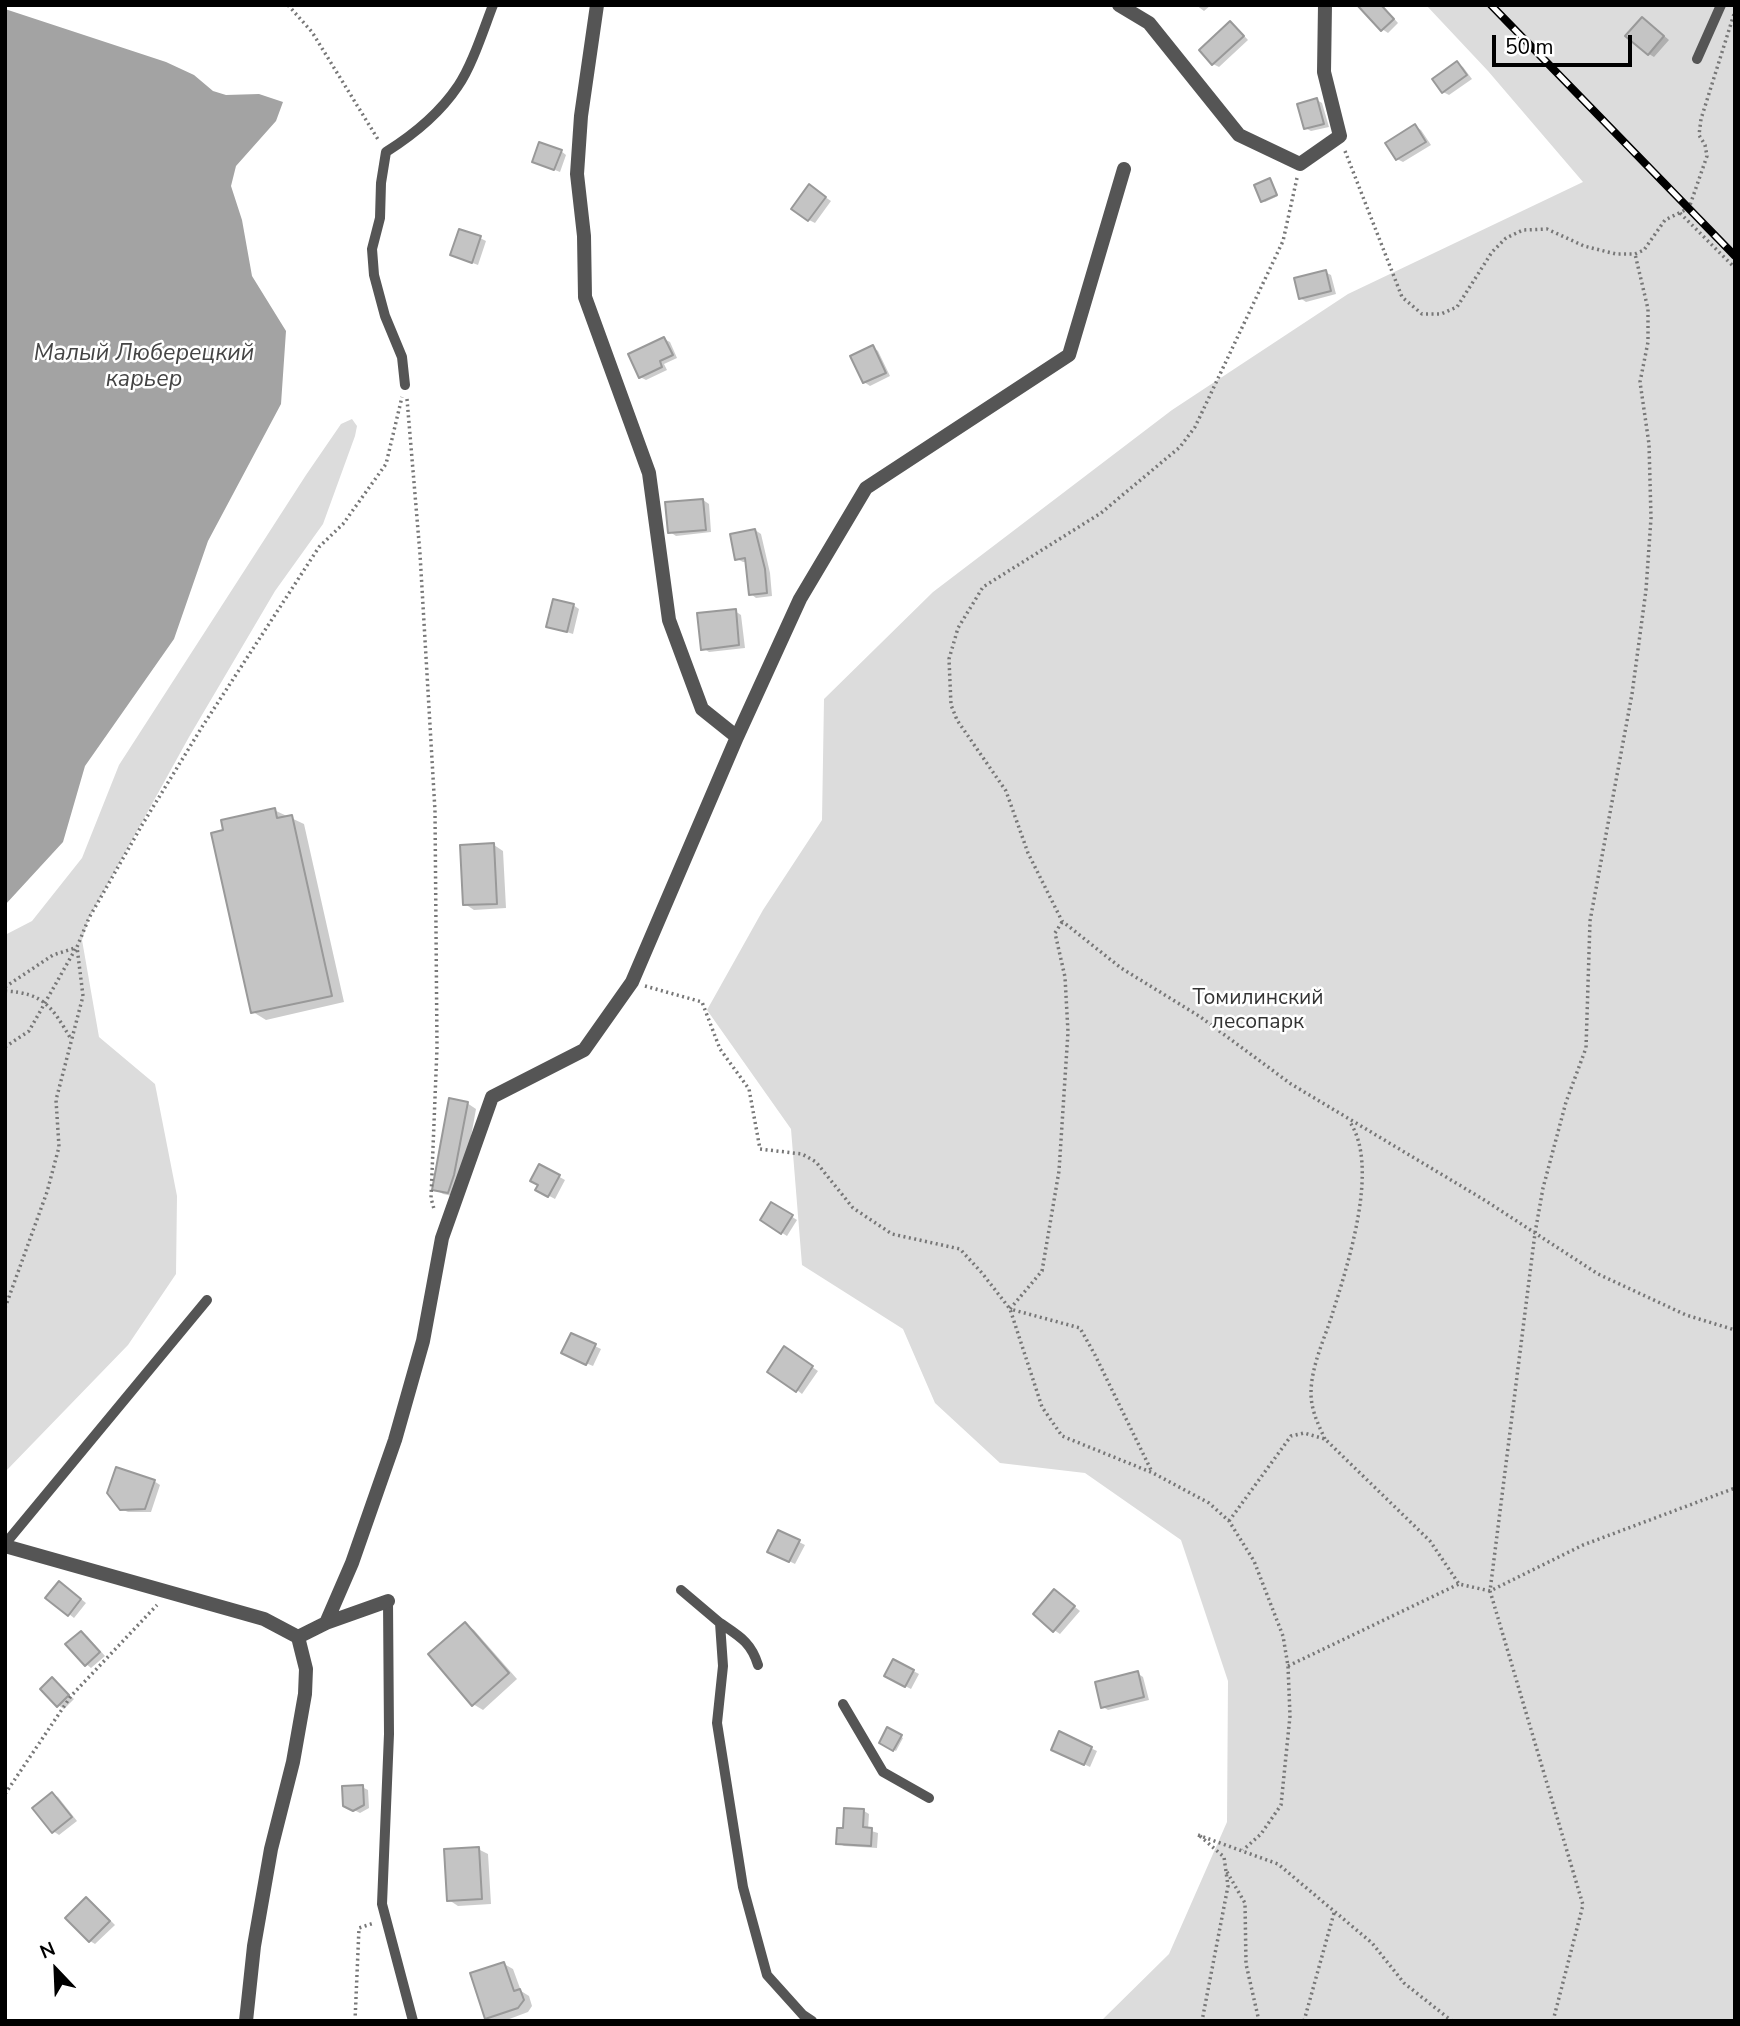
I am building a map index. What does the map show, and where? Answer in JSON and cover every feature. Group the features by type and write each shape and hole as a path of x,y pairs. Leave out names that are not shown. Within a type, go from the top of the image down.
{"street":[{"path":"597,5 581,117 577,174 584,236 585,297 649,473 669,620 702,709 737,737"},
{"path":"1119,5 1149,23 1239,135 1300,164 1340,136 1324,72 1325,5"},
{"path":"326,1623 357,1552 395,1440 423,1341 442,1238 492,1097 583,1050 632,982 737,737 800,599 866,488 1069,355 1125,169"},
{"path":"5,1545 264,1619 298,1637 306,1669 305,1694 293,1762 271,1849 254,1946 246,2021"},
{"path":"298,1637 326,1623 388,1601"}],"lane":[{"path":"405,385 402,357 374,275 372,249 380,218 381,183 386,152 407,139 460,85 493,5"},
{"path":"1697,59 1721,5"},
{"path":"5,1545 207,1300"},
{"path":"681,1590 742,1638 754,1650 758,1665"},
{"path":"388,1601 389,1734 382,1904 413,2021"},
{"path":"720,1623 723,1665 717,1723 743,1887 767,1975 803,2015 812,2021"},
{"path":"843,1704 883,1772 929,1798"}],"path":[{"path":"288,5 312,32 386,152"},
{"path":"1340,136 1402,297 1422,314 1441,314 1457,307 1492,252 1506,238 1523,230 1547,229 1584,246 1616,254 1635,254 1644,250 1665,220 1689,208 1706,156 1705,145 1699,135 1701,119 1735,13"},
{"path":"1300,164 1283,241 1195,427 1180,447 1101,513 983,587 958,628 949,659 951,705 957,720 1006,791 1028,853 1062,921 1121,968 1199,1016 1291,1084 1486,1200 1598,1274 1686,1315 1735,1330"},
{"path":"1680,213 1735,268"},
{"path":"1553,2021 1583,1905 1490,1591 1535,1233 1543,1188 1566,1101 1586,1048 1590,921 1632,694 1646,590 1651,518 1648,444 1640,382 1648,342 1648,309 1635,254"},
{"path":"5,1047 29,1031 77,947 89,918 115,871 202,727 319,547 343,524 386,464 405,385"},
{"path":"405,385 420,554 435,811 437,1048 432,1198 435,1212"},
{"path":"1010,1309 1042,1271 1059,1171 1068,1032 1065,977 1055,933 1062,921"},
{"path":"5,989 53,956 77,947"},
{"path":"5,1308 47,1192 59,1147 56,1100 83,996 77,947"},
{"path":"632,982 702,1002 720,1049 749,1089 760,1149 802,1154 816,1161 853,1208 892,1234 960,1249 1010,1309 1042,1407 1062,1436 1153,1474 1209,1503 1229,1521 1254,1561 1283,1636 1288,1666 1290,1716 1281,1805 1261,1834 1243,1850"},
{"path":"5,989 26,992 44,1002 57,1014 71,1038"},
{"path":"1347,1117 1357,1131 1362,1164 1360,1215 1318,1357 1311,1391 1312,1409 1325,1439 1430,1541 1459,1584"},
{"path":"1010,1309 1080,1328 1153,1474"},
{"path":"1229,1521 1292,1436 1304,1433 1325,1439"},
{"path":"1288,1666 1459,1584 1490,1591 1583,1545 1735,1488"},
{"path":"5,1794 71,1696 170,1592"},
{"path":"1202,2021 1228,1886 1224,1857 1198,1835 1278,1864 1372,1943 1404,1983 1450,2020"},
{"path":"1226,1869 1245,1903 1246,1964 1259,2021"},
{"path":"1304,2021 1334,1913"},
{"path":"355,2021 359,1928 386,1919"}],"green space":[{"name":"Томилинский лесопарк","path":"1426,5 1735,5 1735,2021 1101,2021 1169,1954 1227,1822 1228,1681 1181,1540 1085,1473 1000,1463 935,1403 903,1329 802,1265 791,1129 707,1010 763,910 822,820 824,699 933,592 1172,410 1348,294 1583,182 1488,71"},
{"path":"352,419 357,426 355,436 323,524 275,591 189,737 89,918 82,940 99,1037 155,1084 177,1196 176,1274 128,1345 5,1472 5,935 32,921 82,858 119,765 306,475 341,424"}],"water":[{"name":"Малый Люберецкий карьер","path":"5,9 166,62 194,75 213,91 226,95 259,94 283,102 276,121 236,166 231,186 242,220 252,276 286,331 281,404 208,541 174,639 85,766 63,842 5,905"}],"building":[{"path":"1357,5 1381,5 1394,19 1381,31"},
{"path":"1642,17 1664,36 1648,55 1625,36"},
{"path":"1230,21 1244,36 1212,65 1199,50"},
{"path":"1457,61 1467,75 1442,93 1432,79"},
{"path":"1317,98 1324,124 1304,129 1297,104"},
{"path":"1415,124 1426,142 1396,160 1385,143"},
{"path":"539,142 562,150 554,170 532,162"},
{"path":"1270,178 1277,195 1261,202 1254,185"},
{"path":"809,184 826,197 808,221 791,209"},
{"path":"459,229 481,236 472,263 450,255"},
{"path":"1326,270 1331,291 1299,299 1294,278"},
{"path":"664,337 673,355 660,361 662,367 639,378 628,354"},
{"path":"873,345 886,373 863,383 850,356"},
{"path":"703,499 706,530 668,533 665,502"},
{"path":"755,529 765,569 767,593 749,595 745,558 735,560 730,534"},
{"path":"553,599 574,604 567,632 546,627"},
{"path":"736,609 739,645 701,650 697,613"},
{"path":"275,808 277,818 292,815 332,996 251,1013 211,833 223,830 221,820"},
{"path":"494,843 497,904 463,905 460,845"},
{"path":"449,1098 468,1102 448,1193 432,1190"},
{"path":"539,1164 560,1175 548,1197 535,1190 538,1185 530,1181"},
{"path":"771,1202 793,1215 781,1234 760,1220"},
{"path":"571,1333 596,1344 586,1365 561,1353"},
{"path":"784,1346 813,1366 796,1392 767,1372"},
{"path":"116,1467 155,1480 145,1509 120,1510 107,1493"},
{"path":"778,1530 800,1540 789,1562 767,1552"},
{"path":"59,1581 81,1599 68,1616 45,1598"},
{"path":"1054,1589 1075,1606 1053,1632 1033,1614"},
{"path":"465,1622 509,1673 472,1706 428,1654"},
{"path":"81,1631 100,1652 85,1666 65,1644"},
{"path":"893,1659 914,1670 905,1687 884,1676"},
{"path":"1138,1671 1144,1697 1101,1708 1095,1682"},
{"path":"52,1677 69,1695 57,1707 40,1689"},
{"path":"887,1727 902,1735 893,1751 879,1743"},
{"path":"1059,1731 1092,1747 1084,1765 1051,1750"},
{"path":"363,1785 364,1805 353,1811 343,1806 342,1786"},
{"path":"52,1792 72,1817 52,1833 32,1808"},
{"path":"844,1808 864,1809 863,1827 872,1828 871,1846 836,1844 837,1828 843,1828"},
{"path":"479,1847 482,1899 447,1901 444,1849"},
{"path":"86,1897 110,1921 89,1942 65,1918"},
{"path":"504,1962 514,1991 520,1989 524,2000 518,2008 485,2019 470,1973"}],"railway":[{"path":"1491,5 1735,256"}]}
